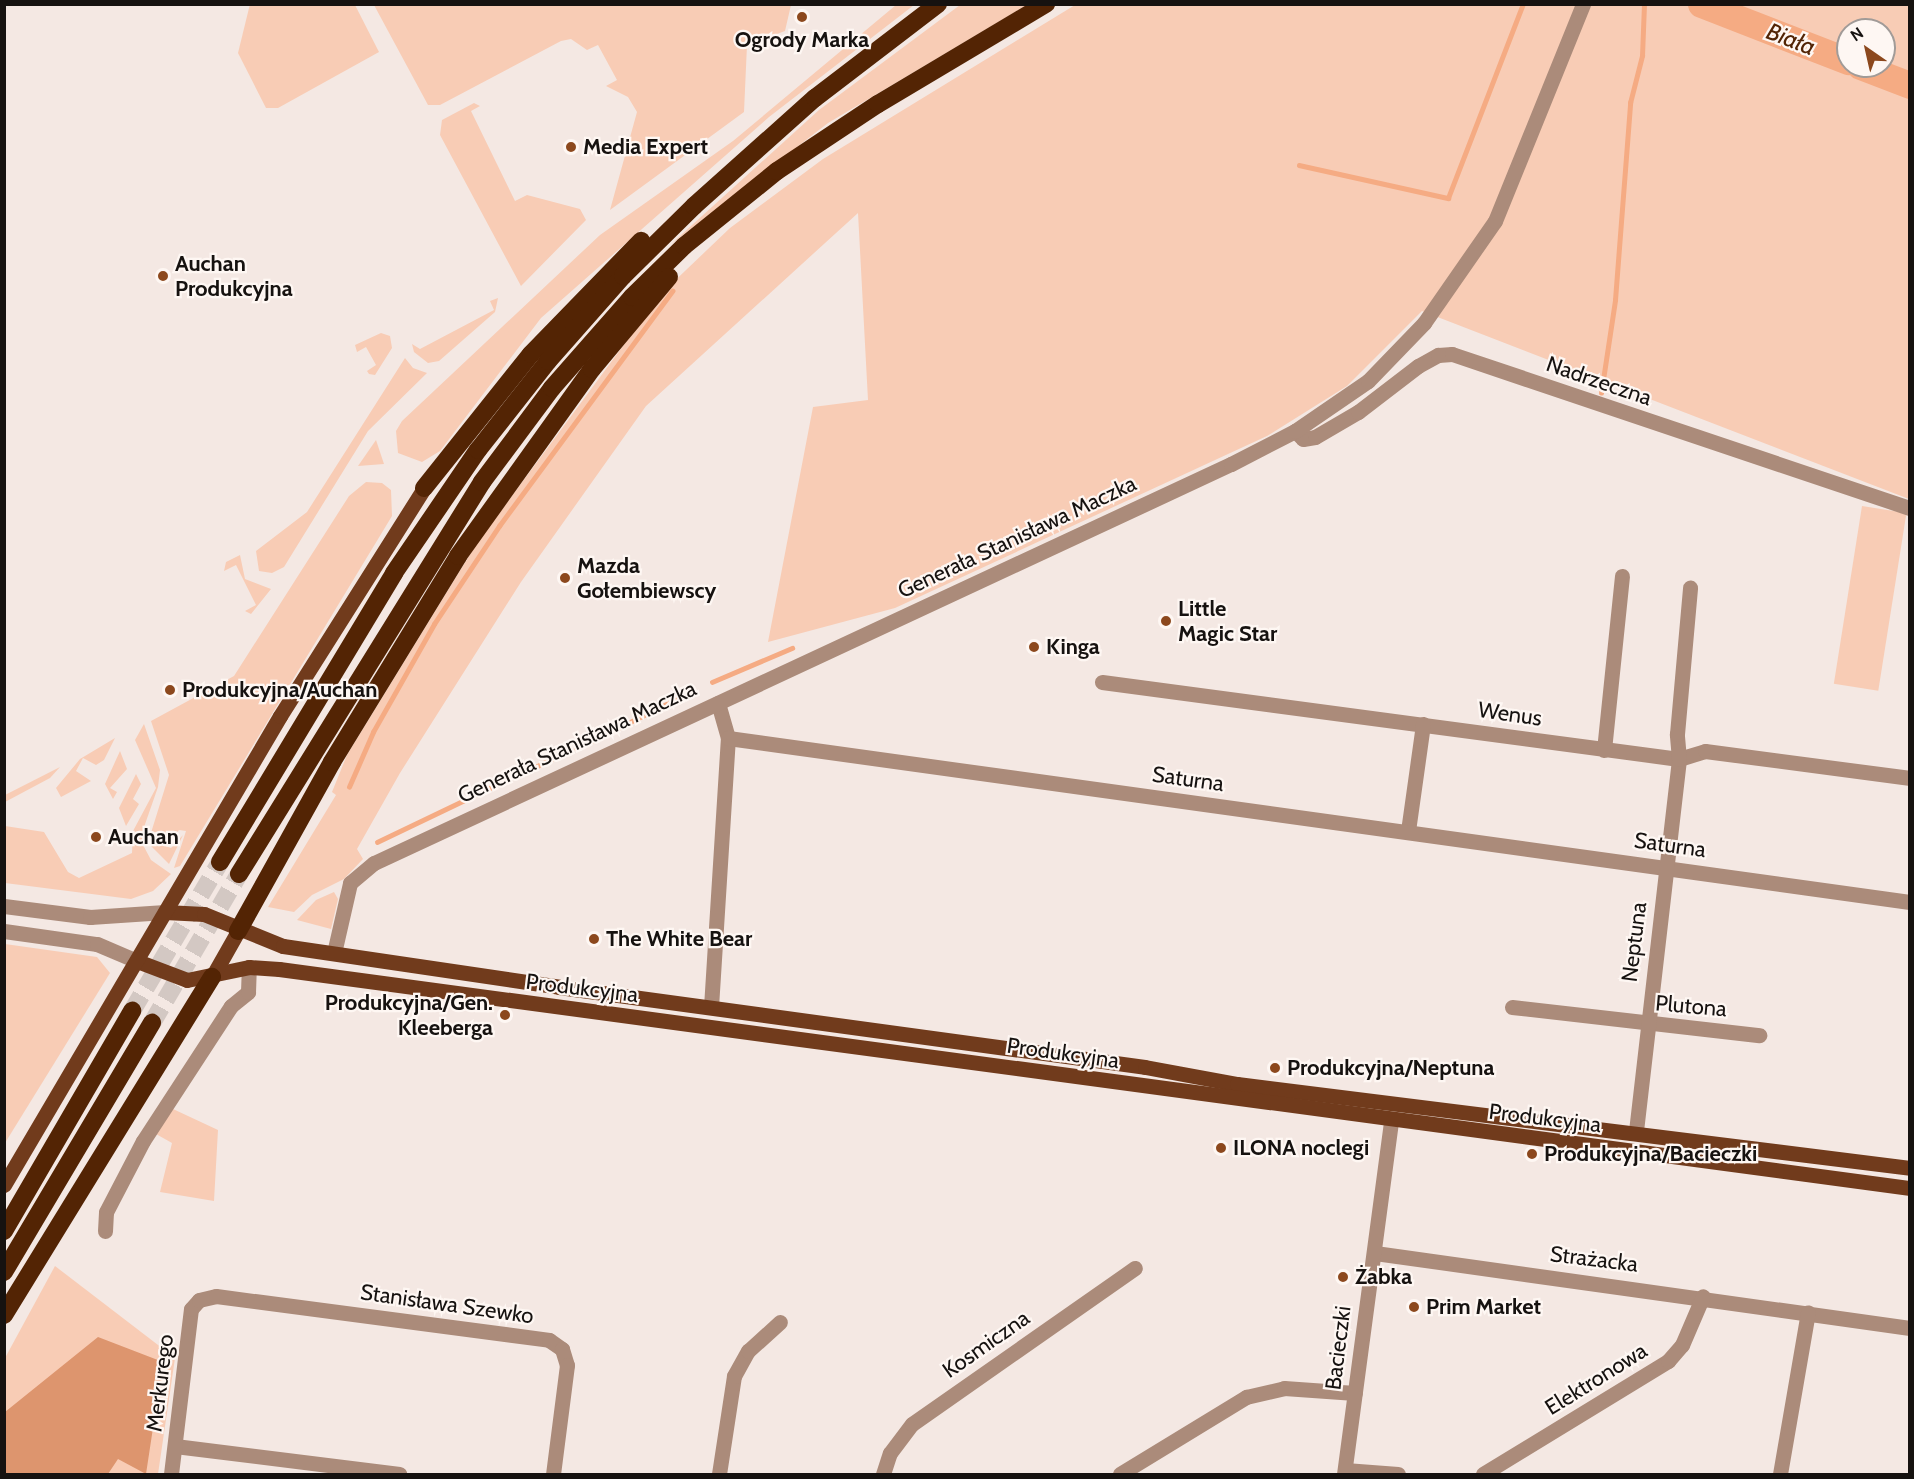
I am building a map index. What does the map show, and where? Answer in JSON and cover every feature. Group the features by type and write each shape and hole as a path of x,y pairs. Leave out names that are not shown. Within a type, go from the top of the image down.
{"highway":[{"path":"220,862 394,573 478,450 623,276 744,161 815,98 938,4"},
{"path":"239,874 410,590 482,482 552,388 684,246 824,138 1046,4"},
{"path":"238,931 332,762 458,556 572,397 685,260 824,138"},
{"path":"424,488 531,354 593,286 673,212 744,161"},
{"path":"4,1315 212,977"},
{"path":"4,1231 132,1011"},
{"path":"4,1272 152,1023"}],"main road":[{"path":"4,1185 333,629 424,488"},
{"name":"Produkcyjna","path":"165,912 204,914 238,931 283,946 559,987 1237,1084 1393,1100 1910,1168"},
{"path":"212,977 238,931"},
{"name":"Produkcyjna","path":"136,961 187,980 212,977 249,967 1391,1121 1910,1188"},
{"path":"556,1007 559,987"},
{"path":"1391,1121 1393,1100"},
{"path":"1634,1152 1636,1131"}],"street":[{"name":"Generała Stanisława Maczka","path":"334,953 350,883 366,868 1295,431 1360,386 1398,353 1460,276 1506,198 1583,4"},
{"name":"Nadrzeczna","path":"1295,431 1303,439 1315,437 1358,412 1418,366 1438,355 1452,354 1910,508"},
{"path":"1604,750 1622,576"},
{"name":"Neptuna","path":"1636,1131 1646,1025 1680,759 1677,734 1690,588"},
{"name":"Wenus","path":"1102,682 1604,750 1680,759 1705,751 1910,778"},
{"path":"711,1007 729,738 718,703"},
{"path":"1408,831 1423,724"},
{"name":"Saturna","path":"729,738 1910,902"},
{"path":"4,906 90,916 165,912"},
{"path":"4,932 97,944 136,961"},
{"path":"105,1232 106,1212 143,1141 231,1005 248,992 249,967"},
{"name":"Plutona","path":"1512,1007 1646,1025 1759,1035"},
{"name":"Bacieczki","path":"1345,1472 1391,1121"},
{"name":"Strażacka","path":"1375,1253 1703,1296 1910,1328"},
{"name":"Kosmiczna","path":"883,1474 890,1453 912,1424 1135,1268"},
{"name":"Stanisława Szewko","path":"199,1300 216,1296 549,1341 562,1350 567,1365 553,1474"},
{"name":"Elektronowa","path":"1483,1474 1668,1361 1682,1345 1703,1296"},
{"name":"Merkurego","path":"171,1474 191,1308 199,1300"},
{"path":"1780,1474 1808,1312"},
{"path":"719,1474 734,1376 748,1352 780,1322"},
{"path":"1120,1474 1246,1397 1284,1388 1355,1393"},
{"path":"175,1446 399,1474"},
{"path":"1345,1472 1398,1474"}],"shaded area":[{"path":"250,4 355,5 379,52 278,108 266,108 238,53"},
{"path":"374,5 791,5 785,31 747,45 744,112 610,210 637,112 628,97 606,86 617,80 598,45 587,50 571,39 561,41 440,105 428,105"},
{"path":"896,5 914,5 769,117 541,318 440,451 422,462 398,453 396,431 402,421 600,235 733,141"},
{"path":"960,5 1027,5 828,123 670,245 819,110"},
{"path":"1075,5 1909,5 1909,499 1422,311 1347,386 1267,436 895,608 768,642 813,407 868,400 858,213 646,406 521,582 400,773 357,849 363,859 344,879 312,895 294,912 268,907 336,795 332,792 347,755 477,543 663,292 730,228 823,159"},
{"path":"474,103 480,106 471,111 515,201 527,195 580,209 586,220 521,286 440,135 442,120"},
{"path":"498,298 495,312 439,361 428,363 414,352 412,344 420,349 494,310 490,301"},
{"path":"381,333 390,336 392,348 375,375 369,374 367,371 376,365 366,347 357,352 355,345"},
{"path":"405,358 413,368 427,373 368,431 284,567 272,573 259,571 256,551 307,512"},
{"path":"376,440 384,464 358,466"},
{"path":"366,482 382,483 391,490 392,516 180,866 174,868 186,831 179,830 167,843 150,836 169,775 151,721 234,676 349,496"},
{"path":"1862,506 1906,513 1878,691 1834,684"},
{"path":"240,555 245,579 271,589 251,614 245,611 256,605 236,565 224,571 226,562"},
{"path":"144,724 160,770 158,787 143,830 142,843 151,860 171,874 153,891 131,899 5,883 5,826 44,832 68,872 79,878 132,853 133,831 156,788 135,740"},
{"path":"115,738 104,760 96,765 83,758 76,771 91,781 61,797 56,788 80,759"},
{"path":"120,751 127,769 110,788 117,792 113,799 105,784"},
{"path":"60,767 50,778 5,802 5,795"},
{"path":"136,774 141,784 133,799 139,804 126,826 119,808"},
{"path":"183,835 169,864 150,845 149,840 171,848"},
{"path":"334,892 338,899 331,929 297,920 316,900"},
{"path":"5,944 97,957 110,973 5,1143"},
{"path":"173,1109 218,1130 214,1201 160,1192 172,1143 156,1134"},
{"path":"55,1266 175,1358 158,1474 5,1474 5,1358"},
{"path":"98,1337 163,1362 146,1474 118,1459 108,1474 5,1474 5,1412"}],"waterway":[{"path":"1299,165 1448,198 1523,4"},
{"path":"1601,393 1615,300 1630,103 1642,56 1644,4"},
{"name":"Biała","path":"1701,4 1836,56"},
{"name":"Biała","path":"1892,78 1910,85"},
{"path":"349,787 373,732 434,624 499,526 672,291"},
{"path":"712,682 792,648"},
{"path":"610,732 683,696"},
{"path":"576,748 594,740"},
{"path":"523,773 558,756"},
{"path":"377,842 496,785"}],"tunnel":[{"path":"132,1011 220,862"},
{"path":"152,1023 239,874"}],"place":[{"name":"Ogrody Marka","path":"802,17"},
{"name":"Media Expert","path":"571,147"},
{"name":"Auchan Produkcyjna","path":"163,276"},
{"name":"Mazda Gołembiewscy","path":"565,578"},
{"name":"Little Magic Star","path":"1166,621"},
{"name":"Kinga","path":"1034,647"},
{"name":"Produkcyjna/Auchan","path":"170,690"},
{"name":"Auchan","path":"96,837"},
{"name":"The White Bear","path":"594,939"},
{"name":"Produkcyjna/Gen. Kleeberga","path":"505,1015"},
{"name":"Produkcyjna/Neptuna","path":"1275,1068"},
{"name":"ILONA noclegi","path":"1221,1148"},
{"name":"Produkcyjna/Bacieczki","path":"1532,1154"},
{"name":"Żabka","path":"1343,1277"},
{"name":"Prim Market","path":"1414,1307"}]}
